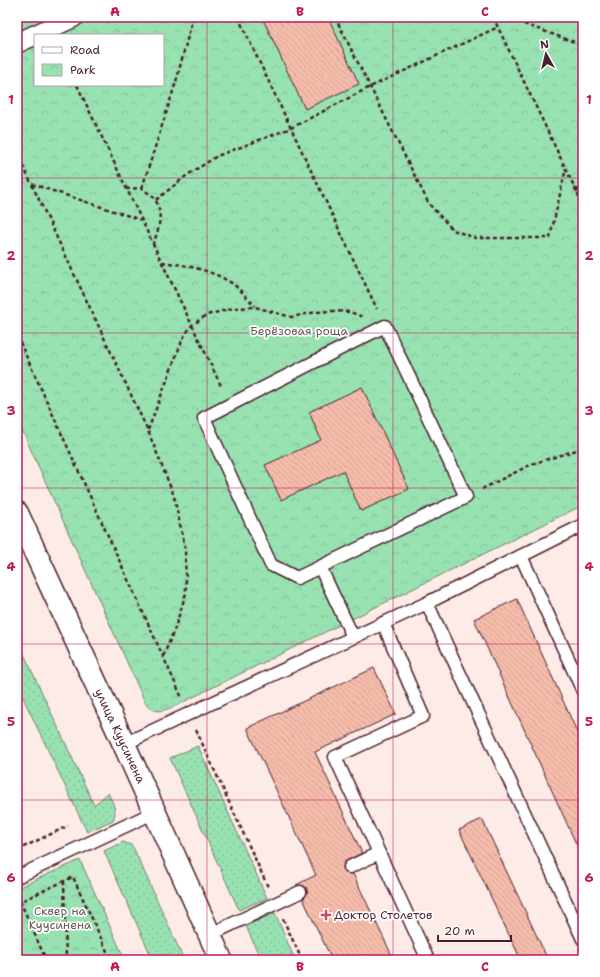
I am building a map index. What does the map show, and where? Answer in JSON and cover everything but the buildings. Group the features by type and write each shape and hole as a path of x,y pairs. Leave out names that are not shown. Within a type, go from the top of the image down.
{"main road":[{"name":"улица Куусинена","path":"17,513 124,744 221,960"}],"street":[{"path":"37,34 74,17"},
{"path":"17,43 34,35"}],"lane":[{"path":"382,321 466,497 297,578 271,565 204,418 382,321"},
{"path":"124,744 428,603 583,525"},
{"path":"521,556 583,691"},
{"path":"320,567 353,637"},
{"path":"428,603 583,939"},
{"path":"383,623 423,716 335,757 428,960"},
{"path":"17,877 154,812"},
{"path":"350,867 379,853"},
{"path":"209,935 300,892"}],"path":[{"path":"142,188 176,82 193,17"},
{"path":"238,17 382,321"},
{"path":"335,17 429,204 453,230 475,238 550,238 566,168"},
{"path":"493,17 583,205"},
{"path":"504,17 583,46"},
{"path":"156,200 186,176 217,156 291,128 370,87 498,27"},
{"path":"77,86 230,404"},
{"path":"17,153 148,431 174,496 185,549 186,593 175,628 163,657"},
{"path":"577,192 583,175"},
{"path":"32,184 142,220"},
{"path":"126,189 142,188 156,200 160,217 158,233 153,243"},
{"path":"162,262 185,264 215,274 234,285 256,307"},
{"path":"148,431 183,338 192,325 207,315 234,308 256,307 291,317 316,312 333,311 350,312 366,319 382,321"},
{"path":"17,336 302,960"},
{"path":"466,497 532,464 583,448"},
{"path":"17,850 68,826"},
{"path":"17,903 73,877 111,960"},
{"path":"64,881 66,960"},
{"path":"20,901 46,960"}],"green space":[{"name":"Берёзовая роща","path":"17,17 583,17 583,505 175,706 159,711 152,709 145,702 17,419"},
{"path":"17,639 94,805 108,793 114,806 115,813 113,820 87,832 17,685"},
{"path":"198,746 267,898 239,910 170,758"},
{"path":"123,842 131,845 134,849 184,960 153,960 104,851"},
{"name":"Сквер на Куусинена","path":"80,860 125,960 17,960 17,888"},
{"path":"275,913 295,960 261,960 246,926"}],"place":[{"name":"Доктор Столетов","path":"326,915"}]}
